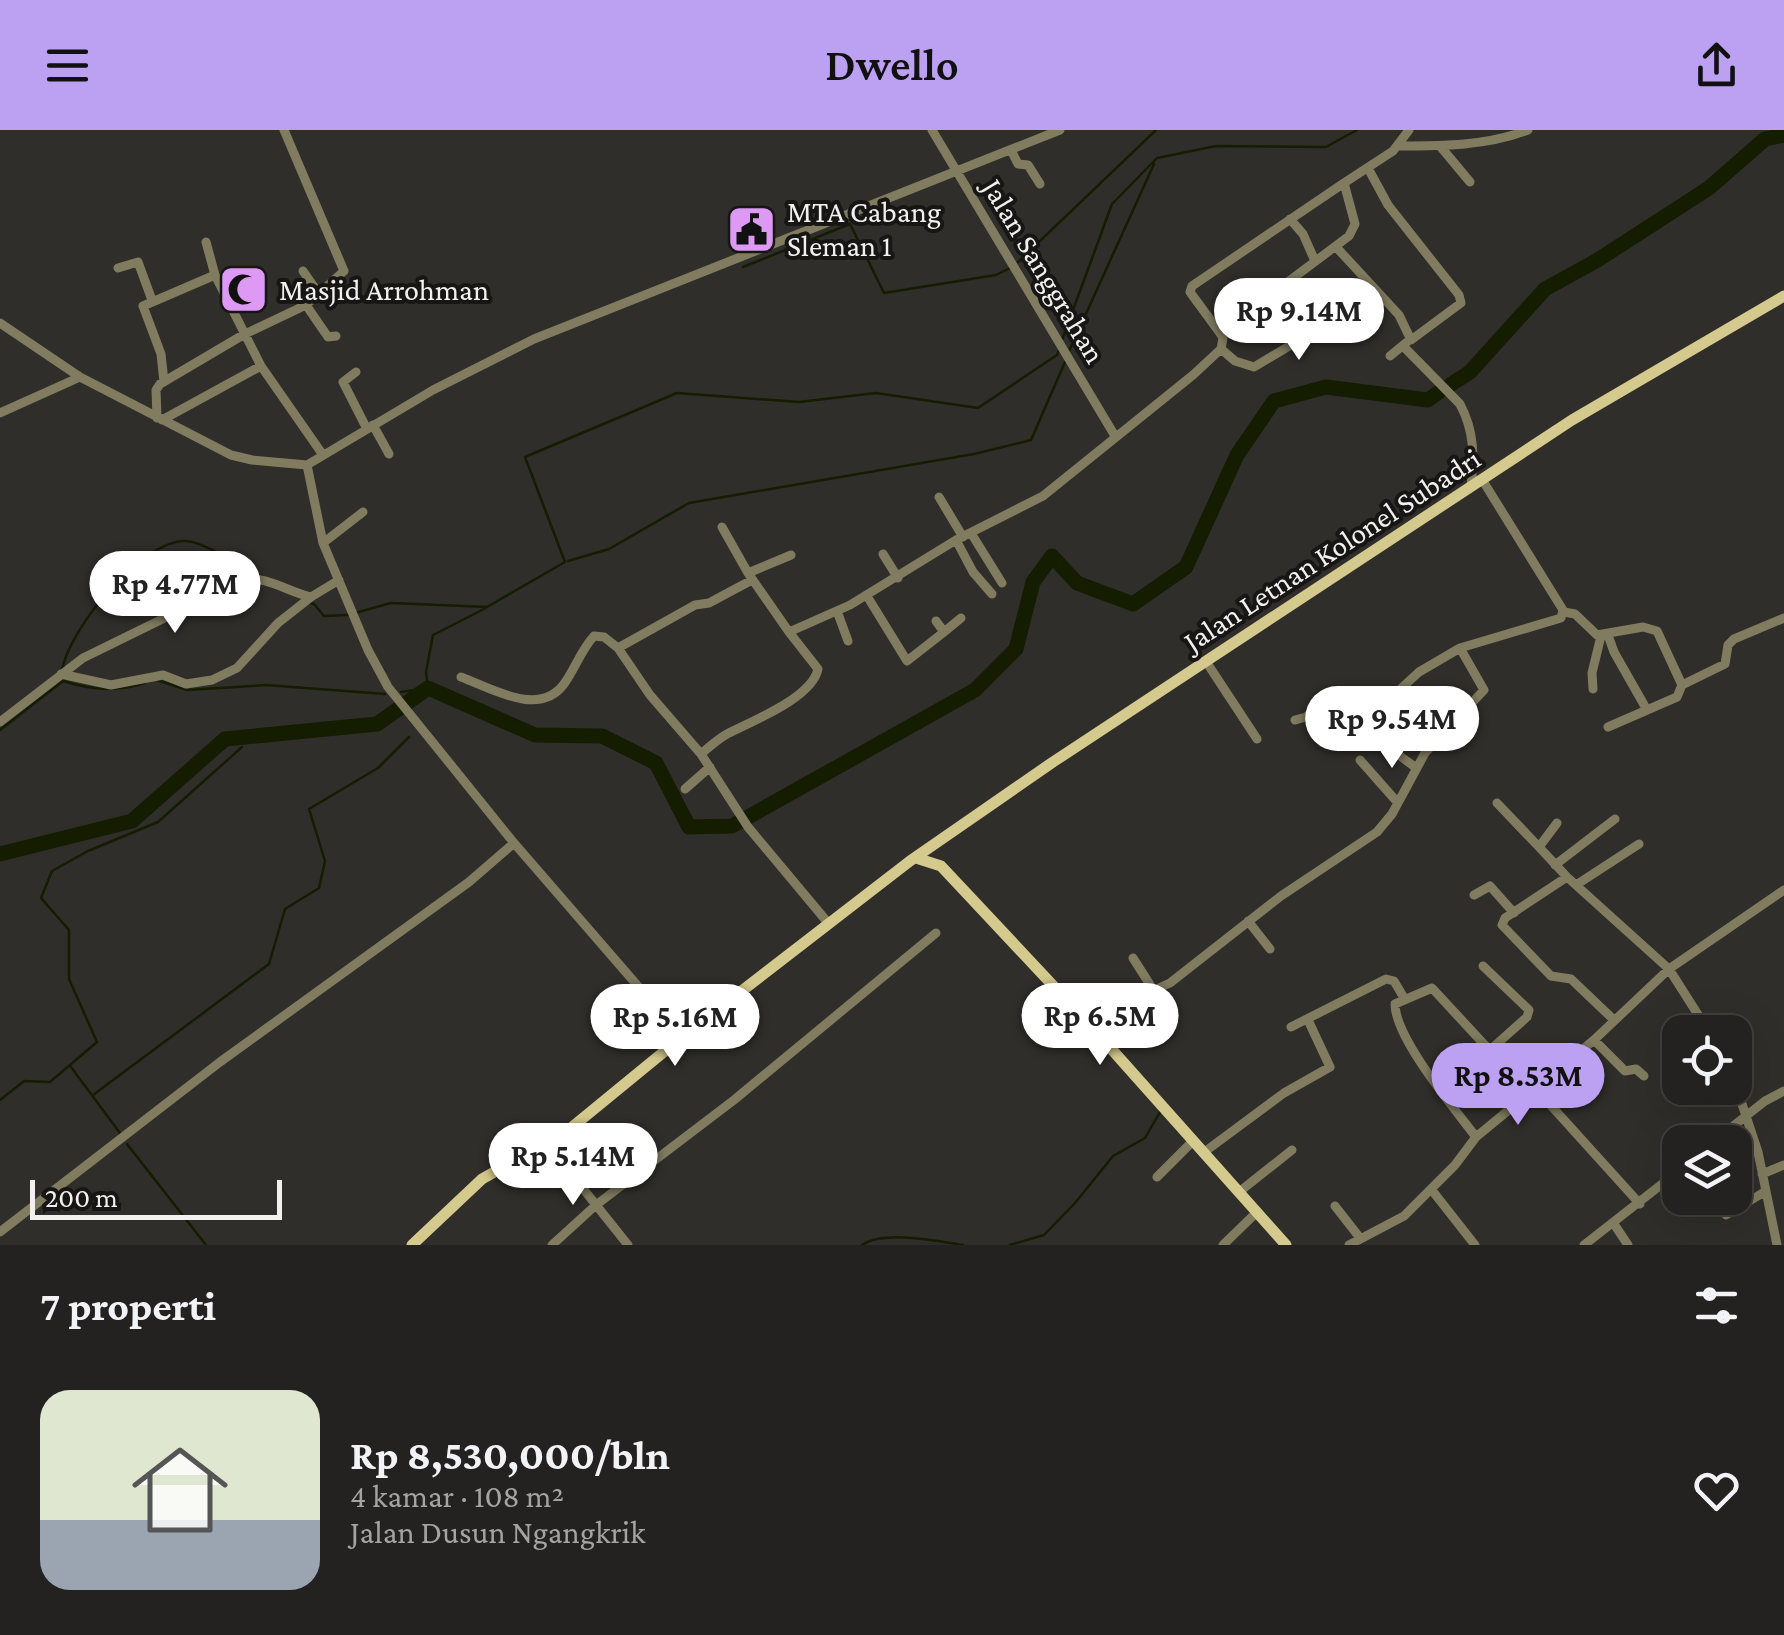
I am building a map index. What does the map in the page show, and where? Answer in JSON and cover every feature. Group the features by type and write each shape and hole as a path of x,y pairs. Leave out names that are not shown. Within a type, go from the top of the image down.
{"main road":[{"name":"Jalan Letnan Kolonel Subadri","path":"412,1245 482,1179 549,1146 682,1036 932,846 1572,420 1784,296"},
{"path":"932,846 941,866 1090,1024 1286,1245"},
{"path":"916,858 941,866"}],"street":[{"path":"159,419 156,390 164,382 243,335 306,305 342,274 344,266 284,130"},
{"name":"Jalan Sanggrahan","path":"932,130 1115,436"},
{"path":"0,324 80,377 231,454 306,465 433,390 534,339 1060,130"},
{"path":"1279,289 1304,330 1301,339 1254,367 1234,361 1220,349 1220,333 1190,292 1192,286 1290,219 1369,170 1398,146 1409,130"},
{"path":"1398,146 1440,146 1509,137 1528,130"},
{"path":"1440,146 1470,182"},
{"path":"1011,150 1018,164 1028,165 1040,184"},
{"path":"1369,170 1388,205 1462,300 1390,356"},
{"path":"1220,333 1350,236 1355,224 1344,183"},
{"path":"1290,219 1303,234 1315,262"},
{"path":"206,242 215,274 243,335 324,455"},
{"path":"1336,248 1399,315 1407,343 1460,404 1474,450 1477,484 1564,612 1575,614 1605,635 1648,710"},
{"path":"118,268 138,262 152,300"},
{"path":"303,270 319,294"},
{"path":"164,382 157,340 142,310 152,300 215,274"},
{"path":"306,305 328,337 336,336"},
{"path":"789,632 867,596 963,537 1043,496 1220,349"},
{"path":"159,419 261,366"},
{"path":"356,372 343,382 389,454"},
{"path":"0,413 80,377"},
{"path":"306,465 323,542 368,650 396,698 682,1036"},
{"path":"940,497 963,537 1002,583"},
{"path":"323,542 363,512"},
{"path":"701,754 802,692 818,669 750,577 722,527"},
{"path":"963,537 973,572 992,594"},
{"path":"883,554 898,578"},
{"path":"618,648 695,605 714,601 791,555"},
{"path":"0,722 61,674 111,642 180,613 242,580 269,582 311,598"},
{"path":"61,674 111,685 164,675 186,684 212,680 236,668 278,624 338,580"},
{"path":"867,596 907,660 961,618"},
{"path":"838,611 848,640"},
{"path":"1295,720 1306,717 1332,696 1346,702 1361,717 1370,717 1419,672 1460,648 1559,620 1564,612"},
{"path":"1682,685 1725,664 1728,646 1734,640 1784,618"},
{"path":"936,621 944,632"},
{"path":"1605,635 1643,627 1658,632 1682,685 1677,697 1608,727"},
{"path":"1593,689 1592,673 1605,635"},
{"path":"460,677 528,701 545,700 564,684 594,636 604,637 618,648 650,695 701,754 748,827 829,924"},
{"path":"1090,1024 1170,983 1248,921 1377,832 1398,803 1415,767 1448,725 1484,690 1460,648"},
{"path":"1207,663 1257,740"},
{"path":"1380,742 1415,767"},
{"path":"1360,760 1398,803"},
{"path":"686,788 710,767"},
{"path":"1496,803 1540,845"},
{"path":"1511,808 1566,877 1666,972 1697,1015"},
{"path":"1555,865 1615,819"},
{"path":"1540,845 1557,824"},
{"path":"0,1232 298,1004 470,882 514,842"},
{"path":"1576,885 1638,844"},
{"path":"1566,877 1502,925 1551,976 1570,979 1614,1020"},
{"path":"1474,894 1490,886 1514,913"},
{"path":"1349,1245 1404,1216 1476,1137 1594,1040 1666,972 1784,890"},
{"path":"1248,921 1270,949"},
{"path":"552,1245 596,1205 734,1100 936,933"},
{"path":"1134,958 1173,1018"},
{"path":"1435,1083 1527,1017 1529,1010 1483,966"},
{"path":"1291,1027 1386,979 1394,981 1404,998"},
{"path":"1476,1137 1435,1083 1398,1021 1395,1004 1404,998 1432,988 1640,1204"},
{"path":"1204,1152 1284,1093 1330,1067 1308,1020"},
{"path":"1594,1040 1625,1071 1636,1069 1644,1076"},
{"path":"1734,1125 1784,1091"},
{"path":"1743,1105 1777,1245"},
{"path":"1157,1177 1193,1140"},
{"path":"549,1146 628,1245"},
{"path":"1239,1192 1292,1150"},
{"path":"1762,1174 1784,1165"},
{"path":"1584,1245 1662,1185"},
{"path":"1431,1190 1475,1245"},
{"path":"1752,1199 1766,1190"},
{"path":"1334,1206 1360,1238"},
{"path":"1223,1245 1257,1212"},
{"path":"1614,1224 1628,1245"}],"waterway":[{"path":"1018,262 1156,130"},
{"path":"1062,340 1112,204 1157,158 1216,146 1326,147 1357,130"},
{"path":"1450,385 1470,372 1545,289 1709,188 1765,139 1784,135"},
{"path":"1069,351 1154,164"},
{"path":"743,267 850,224 884,293 996,275 1012,267"},
{"path":"355,613 391,603 487,607 565,562 525,457 677,393 799,402 876,393 978,408 1057,355 1060,348"},
{"path":"568,561 609,549 689,503 974,454 1031,440 1065,362"},
{"path":"0,854 132,821 225,739 377,724 428,688 535,735 602,736 656,763 689,827 732,826 975,690 1016,649 1033,582 1052,556 1077,583 1133,604 1186,567 1237,455 1274,401 1326,387 1428,400 1439,392"},
{"path":"62,670 79,632 110,589 168,544 186,541 203,545 256,576"},
{"path":"307,602 324,616 348,615"},
{"path":"401,692 428,688 426,672 433,635 486,608"},
{"path":"157,680 187,690 266,685 385,694"},
{"path":"0,730 63,681 104,689 145,683"},
{"path":"93,1095 269,964 285,909 319,888 325,861 309,809 378,768 409,737"},
{"path":"0,1100 24,1081 50,1082 97,1042 69,979 69,930 41,898 52,871 88,851 158,822 242,747"},
{"path":"71,1067 120,1133"},
{"path":"1010,1245 1044,1235 1113,1156 1145,1138 1160,1112"},
{"path":"127,1144 206,1245"},
{"path":"862,1245 897,1237 963,1245"}],"place":[{"name":"MTA Cabang Sleman 1","path":"752,229"},
{"name":"Masjid Arrohman","path":"244,290"}]}
